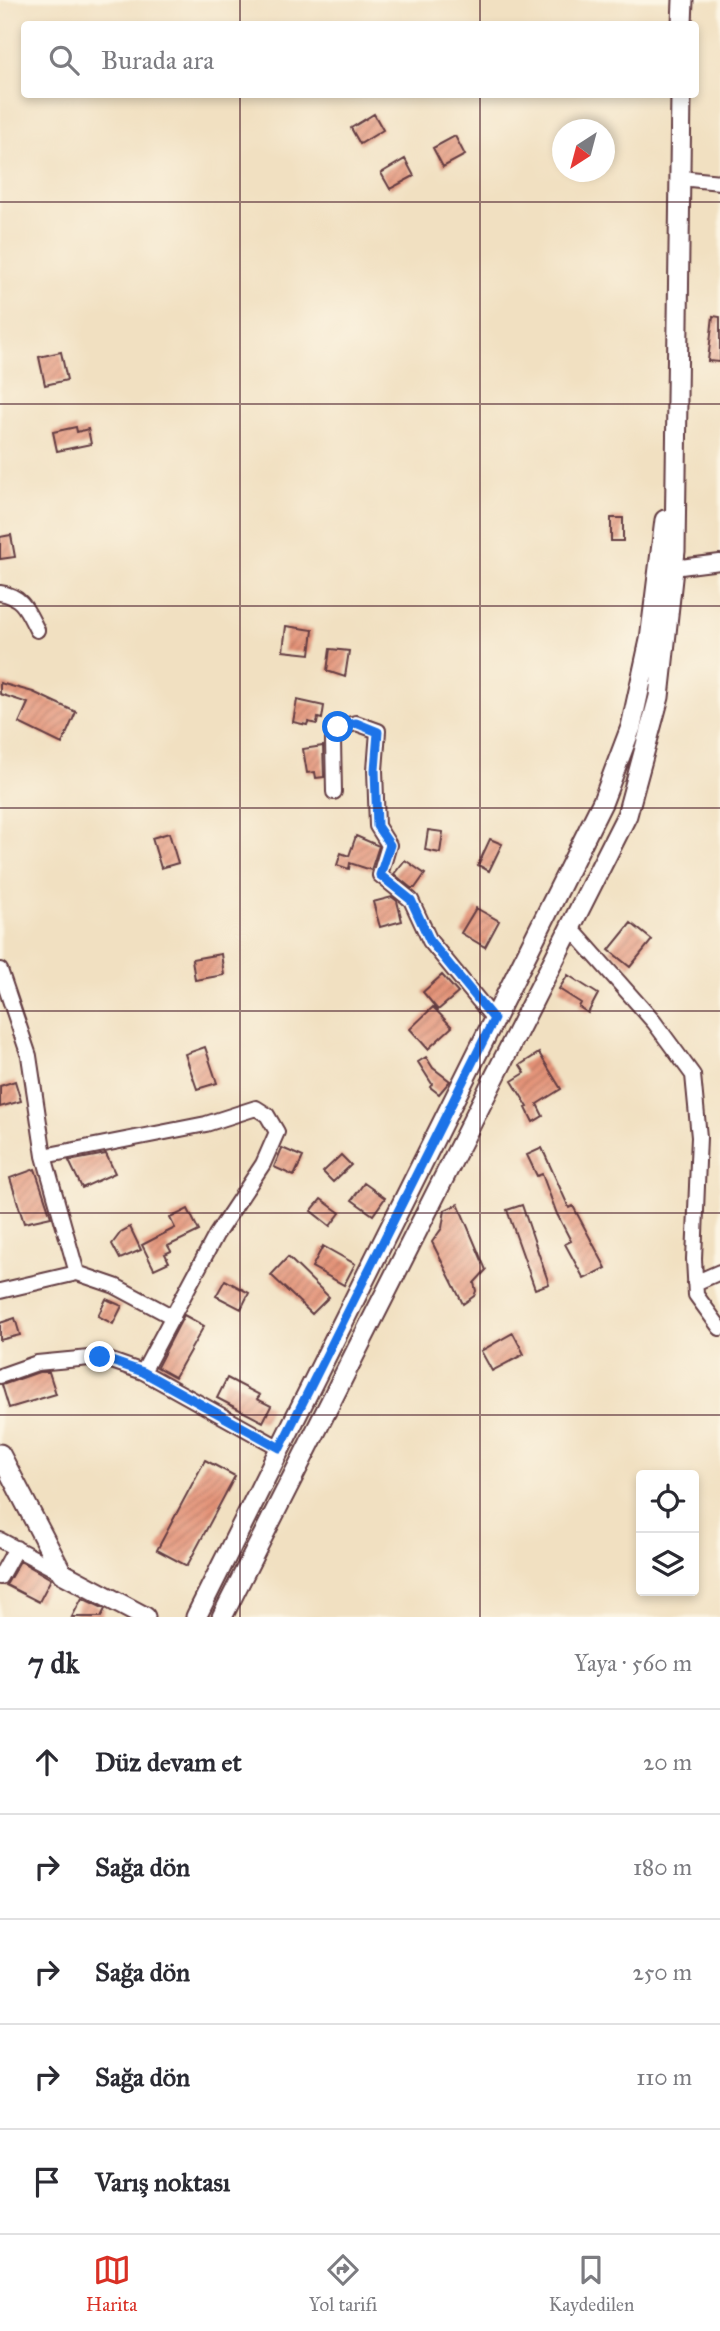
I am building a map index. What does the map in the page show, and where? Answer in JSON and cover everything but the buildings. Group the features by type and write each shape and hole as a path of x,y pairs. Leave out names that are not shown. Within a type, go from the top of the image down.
{"main road":[{"path":"682,0 682,21"},
{"path":"222,1617 627,815 659,697 673,568 681,98"},
{"path":"197,1617 603,801 631,727 650,640 677,425"},
{"path":"0,1454 62,1573 145,1617"}],"street":[{"path":"680,177 720,182"},
{"path":"673,568 720,562"},
{"path":"0,593 13,595 24,606 37,630"},
{"path":"334,792 333,740 338,727 356,723 378,732 375,770 377,826 390,845 380,875 411,900 430,941 494,1019"},
{"path":"570,928 654,1022 693,1075 699,1137 694,1259 696,1295 720,1328"},
{"path":"0,970 29,1056 44,1156 77,1273"},
{"path":"44,1156 206,1124 256,1108 267,1115 277,1132 263,1164 216,1236 143,1372"},
{"path":"695,1283 720,1272"},
{"path":"0,1291 77,1273 116,1286 173,1317"},
{"path":"0,1376 37,1363 100,1357 143,1372 280,1448"},
{"path":"0,1540 62,1573"},
{"path":"0,1577 16,1548"}],"route":[{"path":"100,1357 143,1372 280,1448 494,1019 430,941 411,900 380,875 390,845 377,826 375,770 378,732 356,723 338,727"}]}
